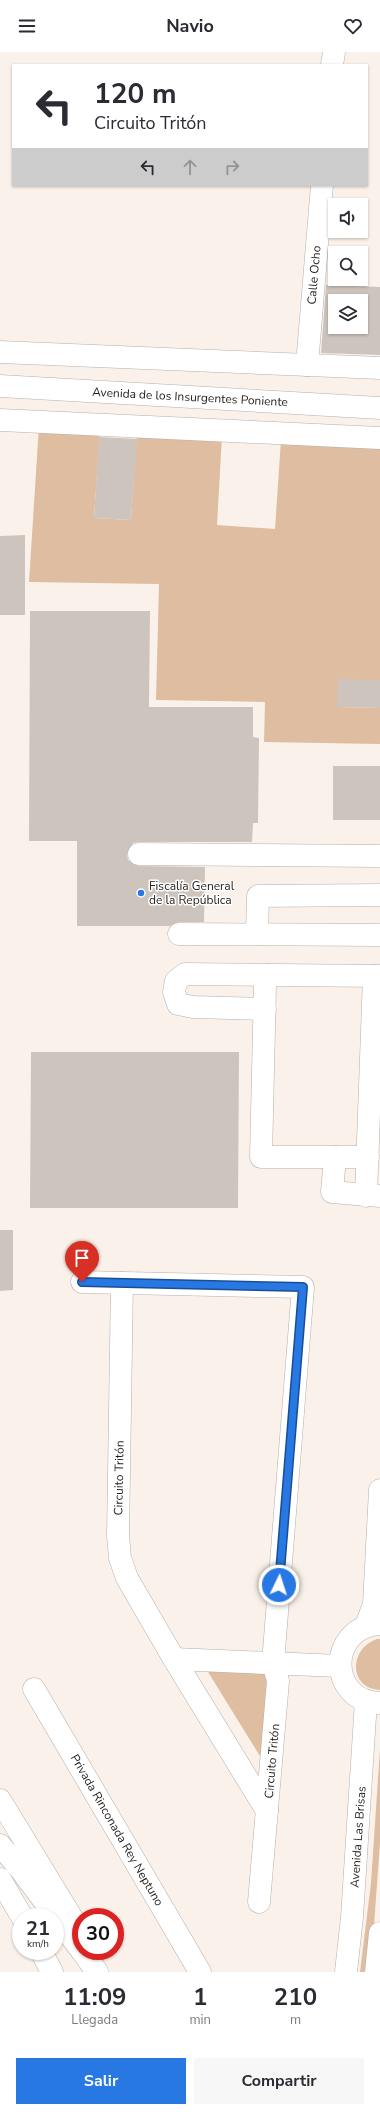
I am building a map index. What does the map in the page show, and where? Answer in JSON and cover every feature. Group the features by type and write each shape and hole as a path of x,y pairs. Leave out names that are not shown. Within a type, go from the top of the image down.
{"main road":[{"path":"332,64 334,52"},
{"name":"Calle Ocho","path":"307,364 322,186"},
{"path":"0,352 380,368"},
{"name":"Avenida de los Insurgentes Poniente","path":"0,386 380,408"},
{"path":"0,420 380,438"},
{"path":"139,854 380,856"},
{"path":"256,934 258,896 380,895"},
{"path":"179,934 380,935"},
{"path":"265,1009 193,1007 178,1004 174,992 176,981 185,974 267,980 377,983 372,1180"},
{"path":"267,980 261,1157 334,1165 372,1180"},
{"path":"334,1165 332,1192 372,1180"},
{"name":"Circuito Tritón","path":"82,1282 303,1287 272,1663 278,1681 259,1902"},
{"name":"Circuito Tritón","path":"122,1283 118,1536 120,1558 128,1578 174,1659 267,1811"},
{"path":"174,1659 340,1666 341,1656 347,1641 352,1635 373,1625 380,1497"},
{"name":"Avenida Las Brisas","path":"340,1666 343,1680 352,1693 373,1702 346,1972"},
{"name":"Privada Rinconada Rey Neptuno","path":"34,1689 200,1972"},
{"path":"0,1800 72,1917"},
{"path":"0,1845 21,1870 72,1938"},
{"path":"0,1879 17,1908"},
{"path":"376,1972 380,1933"},
{"path":"46,1960 52,1972"},
{"path":"88,1960 97,1972"},
{"path":"98,1960 105,1972"}],"shaded area":[{"path":"39,425 100,429 94,518 131,520 137,431 222,436 217,525 275,529 281,440 380,446 380,680 337,707 380,708 380,744 264,742 265,702 156,700 159,584 29,582"},
{"path":"380,1639 380,1690 370,1688 362,1683 356,1668 357,1659 361,1651 368,1644"},
{"path":"205,1667 271,1672 263,1761"},
{"path":"380,1749 380,1843 374,1925 367,1972 360,1972 371,1883"}],"building":[{"path":"326,285 380,287 380,355 321,353"},
{"path":"99,437 137,439 131,520 94,518"},
{"path":"25,535 25,615 0,615 0,536"},
{"path":"30,611 150,611 149,707 253,707 253,737 259,738 258,823 253,823 252,842 139,842 133,843 127,854 128,860 139,866 205,867 204,922 179,922 170,926 77,926 77,841 29,841"},
{"path":"338,679 380,680 380,708 337,707"},
{"path":"333,766 380,766 380,820 333,820"},
{"path":"31,1052 239,1052 238,1208 30,1208"},
{"path":"0,1230 13,1230 13,1290 0,1291"}],"place":[{"name":"Fiscalía General de la República","path":"141,893"}],"route":[{"path":"82,1282 303,1287 279,1585"}]}
